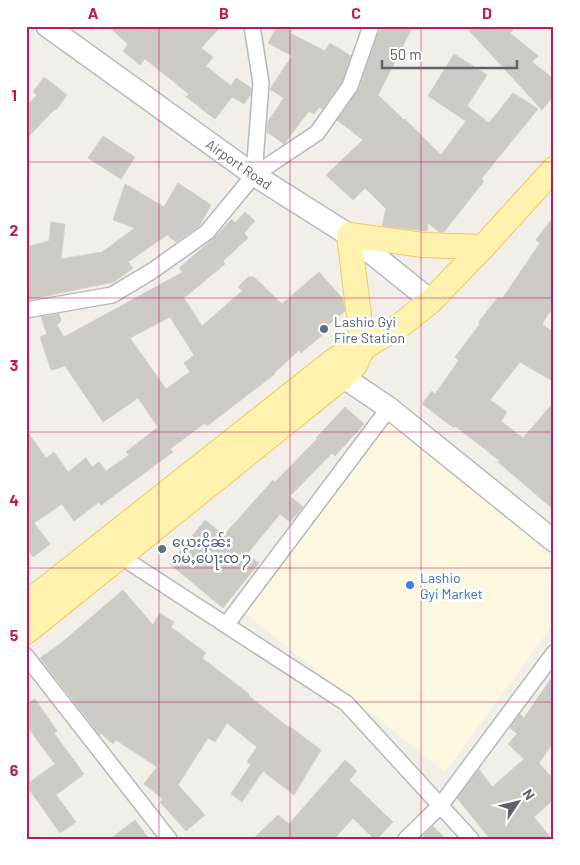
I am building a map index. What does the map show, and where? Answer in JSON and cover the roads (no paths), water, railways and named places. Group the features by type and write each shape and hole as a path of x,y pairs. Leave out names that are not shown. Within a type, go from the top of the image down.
{"main road":[{"name":"Airport Road","path":"46,26 254,175 349,235 431,301"},
{"path":"26,604 332,362 346,353 363,348 402,324 431,301 483,248 554,169"},
{"path":"26,632 343,377 355,365 363,348 349,235 423,245 483,248"},
{"path":"343,377 389,408 554,541"}],"street":[{"path":"252,26 261,82 254,175"},
{"path":"26,310 112,295 152,271 207,232 254,175 317,133 350,86 371,26"},
{"path":"226,625 389,408"},
{"path":"120,556 346,703 471,839"},
{"path":"406,839 440,806 554,653"},
{"path":"26,656 169,839"}],"place":[{"name":"Lashio Gyi Fire Station","path":"324,329"},
{"name":"ယေးငိုၼ်း ၵမ်ႇပေႃးၸ ႒","path":"162,549"},
{"name":"Lashio Gyi Market","path":"410,585"}]}
